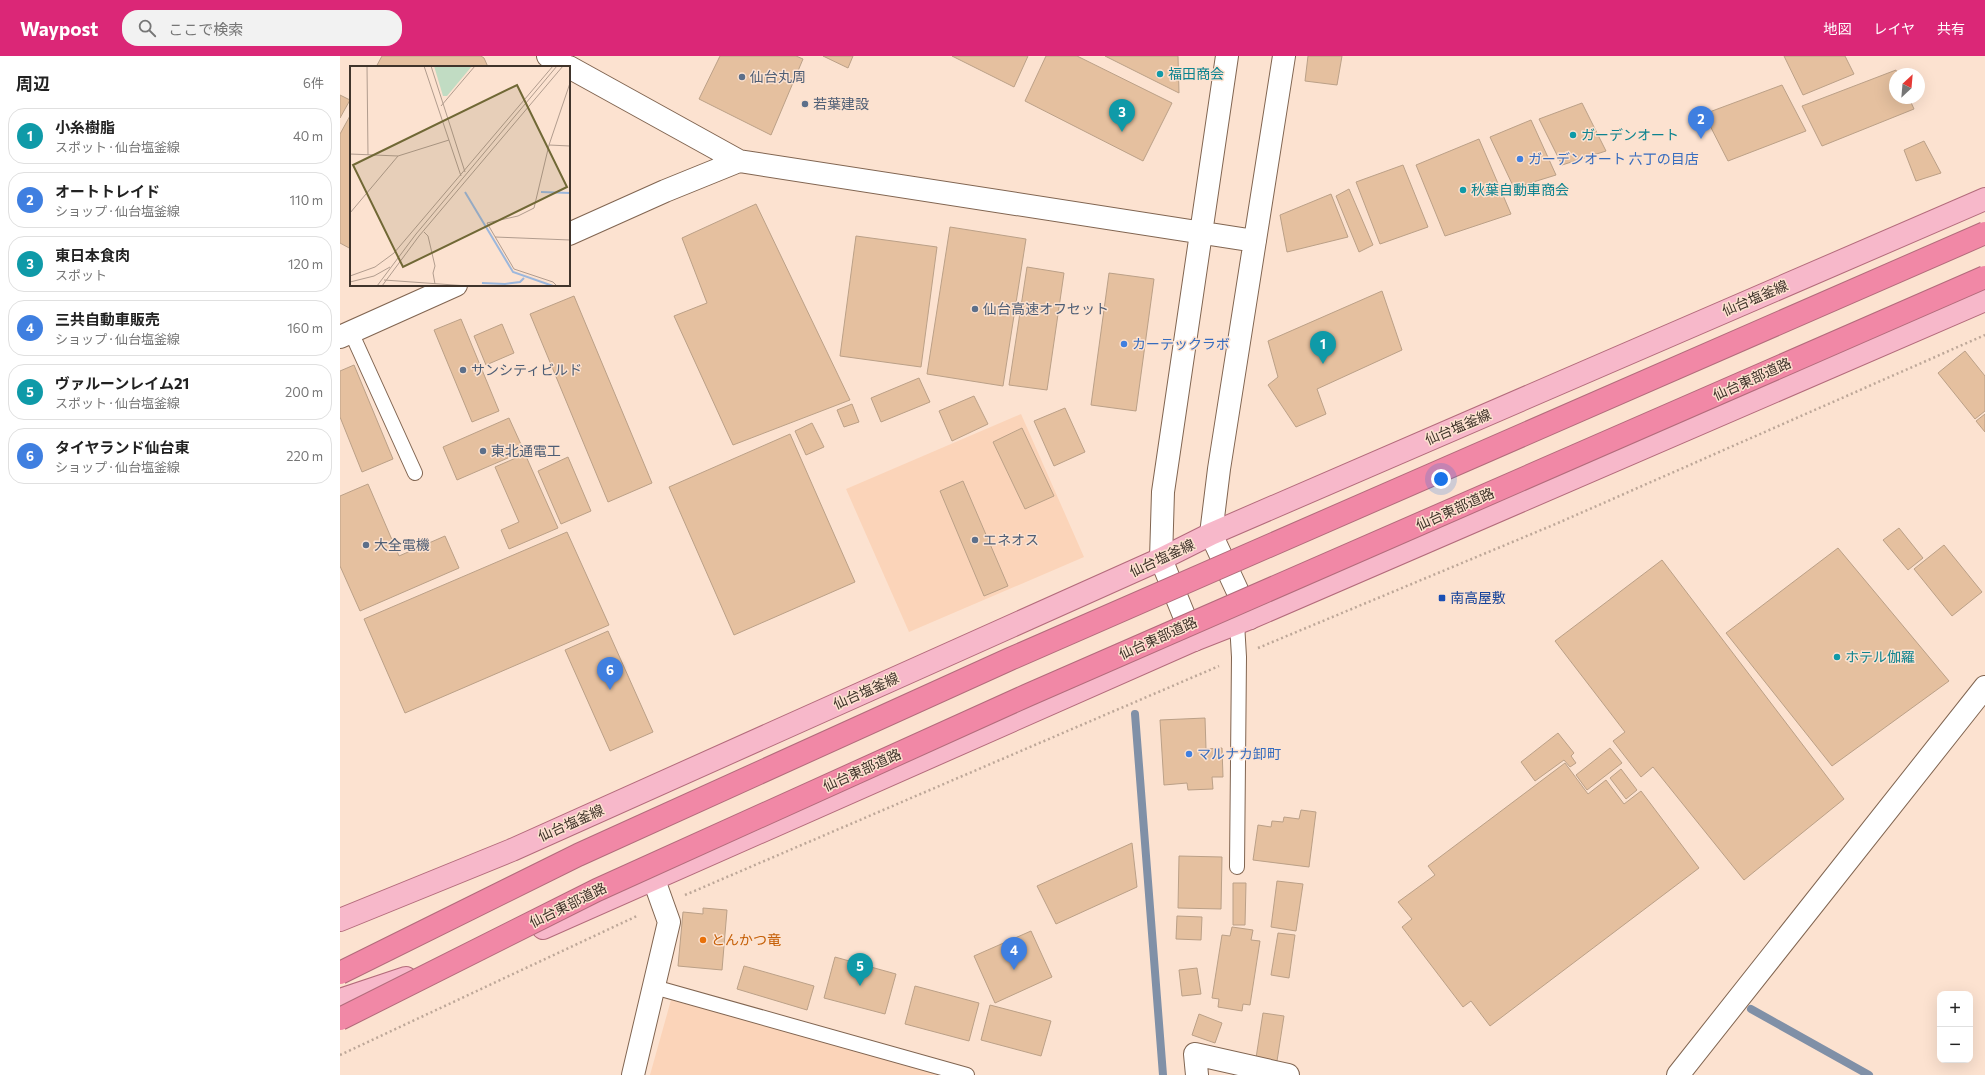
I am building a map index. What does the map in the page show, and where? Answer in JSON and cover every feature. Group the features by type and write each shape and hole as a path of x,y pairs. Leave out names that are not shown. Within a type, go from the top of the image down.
{"highway":[{"path":"340,973 578,855 1010,659 1985,233"},
{"name":"仙台東部道路","path":"340,1019 597,890 1021,698 1985,277"}],"main road":[{"name":"仙台塩釜線","path":"340,920 512,850 1161,559 1211,534 1985,199"},
{"path":"340,1000 497,947 654,880 1194,640 1985,300"}],"street":[{"path":"548,56 567,66"},
{"path":"1194,640 1161,559 1163,492 1227,56"},
{"path":"1243,620 1211,534 1218,469 1284,56"},
{"path":"570,68 739,161 1255,241"},
{"path":"570,234 664,191 739,161"},
{"path":"345,335 454,286"},
{"path":"1678,1075 1985,687"},
{"path":"633,1075 669,922 654,880"},
{"path":"1197,1075 1195,1054 1288,1075"}],"lane":[{"path":"345,335 415,473"},
{"path":"1237,867 1239,657 1243,620"},
{"path":"654,987 967,1075"}],"path":[{"path":"682,896 1149,697 1294,632 1558,523 1985,334"},
{"path":"340,1055 643,913"}],"shaded area":[{"path":"1021,414 1084,557 909,632 846,489"},
{"path":"671,1000 952,1075 650,1075"}],"building":[{"path":"382,56 481,56 484,58 488,66 377,66"},
{"path":"720,56 796,56 803,59 771,135 699,99"},
{"path":"823,56 853,56 848,68"},
{"path":"952,56 1028,56 1014,87"},
{"path":"1046,56 1077,56 1172,103 1143,161 1025,101"},
{"name":"福田商会","path":"1105,56 1178,56 1179,93"},
{"path":"1308,56 1342,56 1337,85 1305,81"},
{"path":"1784,56 1845,56 1854,74 1803,95"},
{"path":"1889,73 1889,104 1912,104 1914,109 1822,146 1802,106"},
{"path":"1782,85 1806,131 1728,161 1704,114"},
{"path":"340,95 350,100 340,118"},
{"name":"ガーデンオート","path":"1582,103 1606,151 1562,165 1539,119"},
{"path":"350,116 350,248 340,243 340,134"},
{"path":"1531,120 1556,175 1514,188 1490,137"},
{"name":"秋葉自動車商会","path":"1479,139 1511,214 1445,236 1416,165"},
{"path":"1924,141 1941,173 1916,181 1904,150"},
{"path":"1403,165 1428,227 1380,244 1356,182"},
{"path":"1349,189 1373,245 1359,252 1336,196"},
{"path":"1331,194 1348,237 1287,252 1280,215"},
{"path":"756,204 850,400 733,445 674,316 707,303 682,238"},
{"path":"950,227 1026,239 1003,386 927,374"},
{"path":"856,236 937,247 921,367 840,356"},
{"path":"1027,267 1064,273 1047,390 1009,385"},
{"path":"1109,273 1154,279 1136,411 1091,405"},
{"path":"1382,291 1402,350 1317,389 1326,414 1296,427 1268,385 1278,377 1268,341"},
{"path":"574,296 652,483 608,502 530,314"},
{"path":"461,319 499,411 472,422 434,330"},
{"path":"502,324 514,353 486,365 474,336"},
{"path":"1965,351 1985,376 1985,411 1975,419 1938,373"},
{"path":"354,365 393,459 362,472 340,417 340,371"},
{"path":"919,378 930,402 881,422 871,398"},
{"path":"974,396 988,424 952,441 939,411"},
{"path":"852,404 859,422 844,427 837,410"},
{"path":"1065,408 1085,452 1054,466 1034,421"},
{"path":"1985,414 1985,432 1976,421"},
{"path":"509,418 524,451 457,480 443,447"},
{"path":"812,423 824,447 806,455 795,431"},
{"path":"1022,428 1054,496 1025,509 993,442"},
{"path":"790,434 855,582 734,635 669,487"},
{"path":"525,454 558,528 509,549 501,530 519,522 495,467"},
{"path":"568,457 591,511 561,524 538,471"},
{"path":"963,481 1008,586 984,596 940,491"},
{"path":"368,484 399,556 445,536 459,568 360,611 340,566 340,496"},
{"path":"1899,528 1923,558 1908,570 1883,540"},
{"path":"567,532 609,625 405,713 364,619"},
{"path":"1944,545 1982,592 1952,616 1914,569"},
{"name":"ホテル伽羅","path":"1838,548 1949,681 1832,766 1726,633"},
{"path":"1662,560 1844,799 1744,880 1653,767 1641,777 1613,741 1625,732 1555,641"},
{"path":"608,631 653,732 610,751 565,650"},
{"path":"1205,718 1206,749 1222,748 1223,777 1212,777 1213,789 1188,790 1187,783 1164,785 1160,720"},
{"path":"1558,733 1574,753 1571,756 1576,763 1570,767 1564,760 1535,781 1521,762"},
{"path":"1610,748 1622,763 1587,790 1576,775"},
{"path":"1565,763 1588,794 1606,780 1624,804 1641,791 1699,868 1490,1026 1471,1001 1463,1007 1402,927 1412,919 1398,902 1435,875 1428,866"},
{"path":"1621,769 1637,790 1626,799 1610,778"},
{"path":"1301,810 1316,812 1309,867 1253,860 1258,825 1271,827 1272,821 1283,822 1284,817 1299,819"},
{"path":"1132,843 1137,887 1056,924 1037,886"},
{"path":"1179,856 1222,857 1221,909 1178,908"},
{"path":"1277,881 1303,884 1296,931 1271,927"},
{"path":"1233,883 1246,883 1245,925 1233,925"},
{"path":"703,908 727,910 722,970 678,966 683,912 703,914"},
{"path":"1177,916 1202,917 1201,940 1176,939"},
{"path":"1232,927 1253,930 1251,940 1260,941 1250,1005 1243,1004 1242,1011 1218,1007 1219,999 1212,998 1222,935 1230,936"},
{"path":"1031,931 1052,977 995,1003 974,956"},
{"path":"1278,933 1295,935 1289,978 1271,975"},
{"path":"835,957 896,974 885,1014 824,998"},
{"path":"744,966 814,986 807,1010 737,989"},
{"path":"1197,968 1201,994 1182,996 1179,970"},
{"path":"915,986 979,1003 969,1041 905,1024"},
{"path":"990,1005 1051,1021 1041,1056 981,1040"},
{"path":"1263,1013 1284,1016 1277,1061 1256,1058"},
{"path":"1199,1014 1222,1023 1215,1043 1192,1035"}],"waterway":[{"path":"1135,714 1163,1075"},
{"path":"1751,1009 1869,1075"}],"place":[{"name":"福田商会","path":"1160,74"},
{"name":"仙台丸周","path":"742,77"},
{"name":"若葉建設","path":"805,104"},
{"name":"東日本食肉","path":"1122,132"},
{"name":"ガーデンオート","path":"1573,135"},
{"name":"オートトレイド","path":"1701,139"},
{"name":"ガーデンオート 六丁の目店","path":"1520,159"},
{"name":"秋葉自動車商会","path":"1463,190"},
{"name":"仙台高速オフセット","path":"975,309"},
{"name":"カーテックラボ","path":"1124,344"},
{"name":"小糸樹脂","path":"1323,364"},
{"name":"サンシティビルド","path":"463,370"},
{"name":"東北通電工","path":"483,451"},
{"name":"エネオス","path":"975,540"},
{"name":"大全電機","path":"366,545"},
{"name":"南高屋敷","path":"1442,598"},
{"name":"ホテル伽羅","path":"1837,657"},
{"name":"タイヤランド仙台東","path":"610,690"},
{"name":"マルナカ卸町","path":"1189,754"},
{"name":"とんかつ竜","path":"703,940"},
{"name":"三共自動車販売","path":"1014,970"},
{"name":"ヴァルーンレイム21","path":"860,986"}]}
